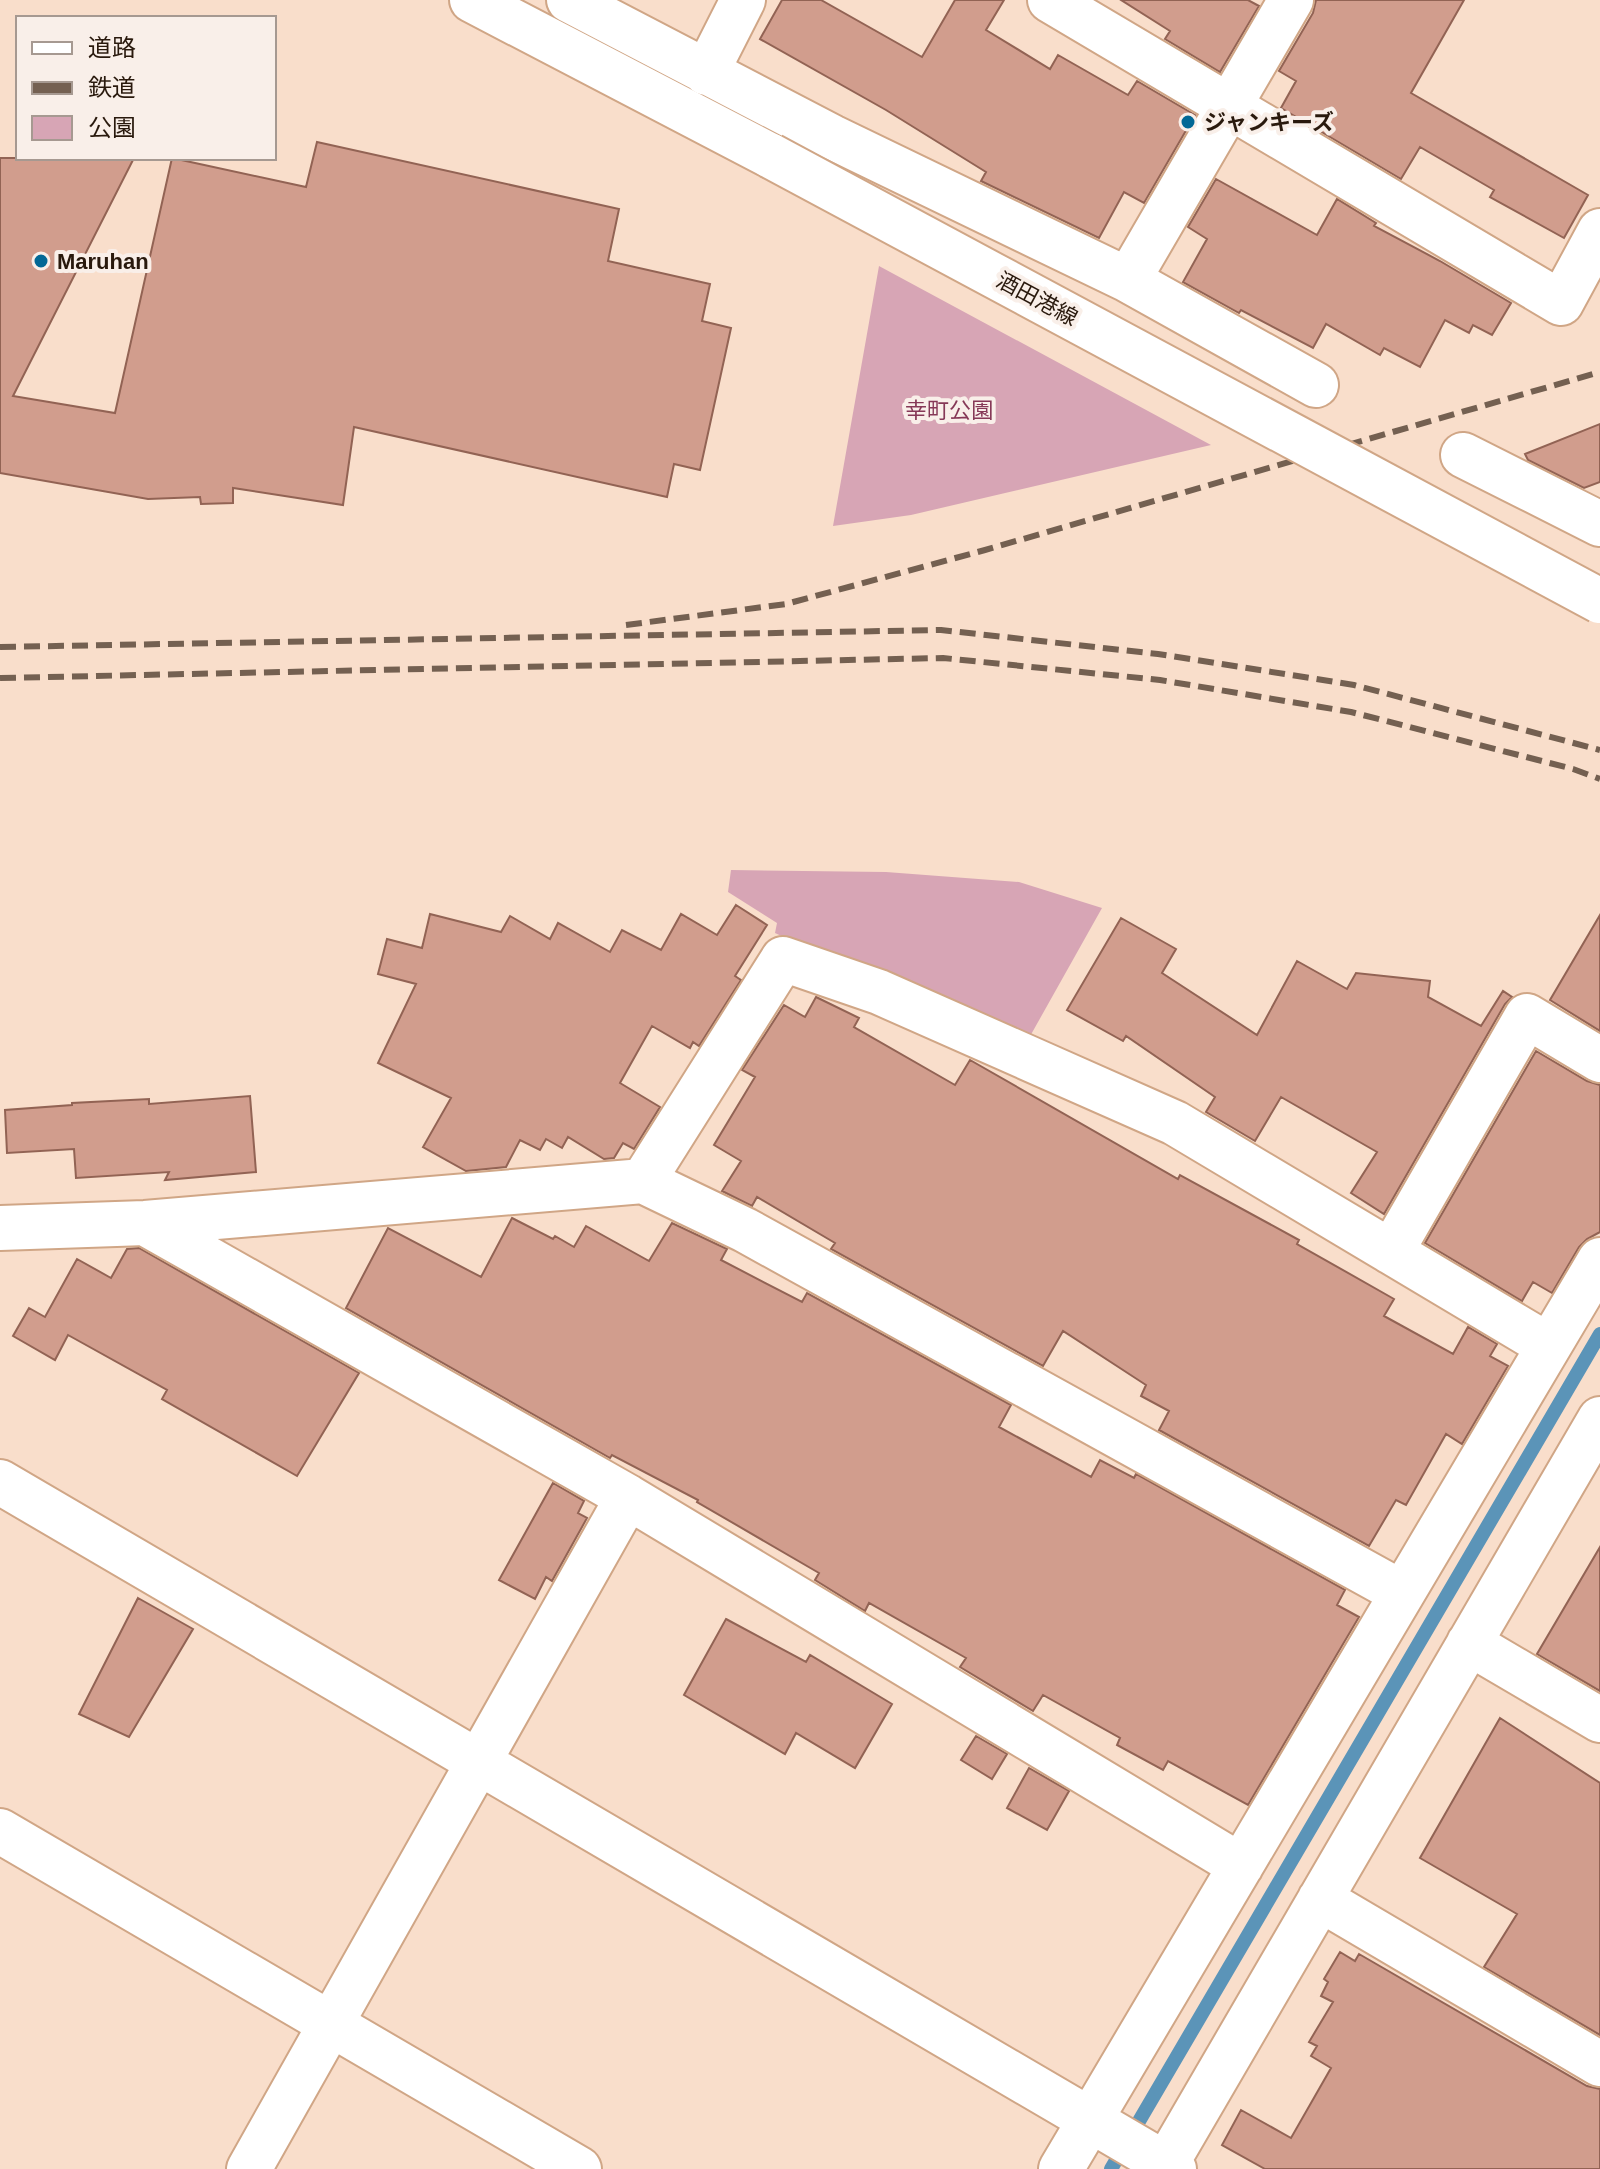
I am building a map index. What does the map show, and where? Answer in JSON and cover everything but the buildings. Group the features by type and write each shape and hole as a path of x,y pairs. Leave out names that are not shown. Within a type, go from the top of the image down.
{"street":[{"name":"酒田港線","path":"472,0 771,156 1600,601"},
{"path":"569,0 706,73 1128,280 1241,346 1316,385"},
{"path":"706,73 743,0"},
{"path":"1050,0 1561,303 1600,231"},
{"path":"1128,280 1291,0"},
{"path":"1463,455 1600,524"},
{"path":"643,1181 783,959 879,992 1175,1123 1549,1346"},
{"path":"1391,1252 1527,1016 1600,1060"},
{"path":"0,1228 145,1223 643,1181 745,1230 1402,1593"},
{"path":"145,1223 628,1497 1241,1866"},
{"path":"1061,2169 1600,1260"},
{"path":"0,1482 1167,2167 1469,1643 1596,1433"},
{"path":"249,2169 628,1497"},
{"path":"1469,1643 1600,1720"},
{"path":"0,1831 579,2169"},
{"path":"1320,1899 1600,2064"}],"green space":[{"name":"幸町公園","path":"879,266 1211,445 911,515 833,526"},
{"path":"731,870 886,872 1019,882 1102,908 1024,1047 775,933 777,923 728,892"}],"waterway":[{"path":"1111,2169 1600,1334"}],"railway":[{"path":"626,625 786,604 985,550 1600,372"},
{"path":"0,647 941,630 1158,654 1354,685 1600,750"},
{"path":"0,678 943,658 1160,680 1351,712 1573,769 1600,779"}],"place":[{"name":"ジャンキーズ","path":"1188,122"},
{"name":"Maruhan","path":"41,261"}]}
